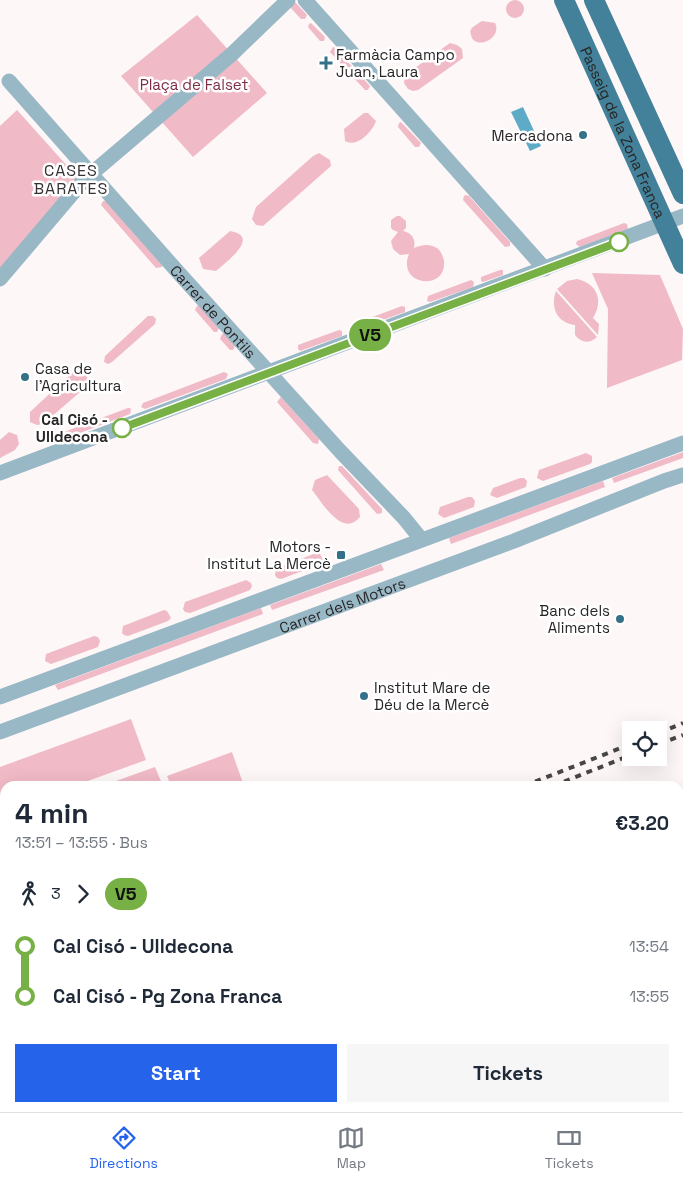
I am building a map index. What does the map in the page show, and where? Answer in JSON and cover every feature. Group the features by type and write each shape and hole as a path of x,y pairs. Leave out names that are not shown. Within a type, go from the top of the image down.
{"main road":[{"name":"Passeig de la Zona Franca","path":"564,0 683,264"},
{"name":"Passeig de la Zona Franca","path":"594,0 683,194"}],"street":[{"path":"0,279 92,173 232,54 288,0"},
{"path":"305,0 544,269"},
{"name":"Carrer de Pontils","path":"9,81 269,373 404,518 421,539"},
{"path":"0,473 683,216"},
{"path":"0,697 683,443"},
{"name":"Carrer dels Motors","path":"0,732 514,541 683,475"}],"green space":[{"path":"515,0 521,3 524,9 521,15 515,18 509,15 506,9 509,3"},
{"path":"295,2 307,15 305,19 301,19 289,6"},
{"name":"Plaça de Falset","path":"197,15 267,93 193,157 121,76"},
{"path":"482,21 495,23 495,34 487,41 477,42 473,40 471,30"},
{"path":"311,23 325,37 324,41 320,41 308,27"},
{"path":"450,43 462,49 463,58 418,90 408,89 404,83 405,75"},
{"path":"333,47 370,86 368,90 365,90 330,52"},
{"path":"17,110 87,188 0,284 0,126"},
{"path":"364,113 368,113 376,121 371,130 359,141 350,143 345,141 344,129"},
{"path":"401,122 421,143 419,147 415,147 398,127"},
{"path":"319,153 330,160 331,166 263,226 256,225 252,219 256,207 313,156"},
{"path":"466,195 469,196 510,242 510,246 505,247 463,200"},
{"path":"103,201 106,201 162,267 156,268 101,205"},
{"path":"397,216 406,221 406,228 403,231 413,237 414,248 428,245 434,246 441,252 444,261 443,271 438,277 431,281 423,281 409,273 407,265 409,254 400,255 393,249 391,241 398,232 391,228 391,220"},
{"path":"624,223 627,224 628,229 580,247 576,244 577,241"},
{"path":"230,231 239,234 243,238 238,250 216,271 203,269 199,258"},
{"path":"503,270 503,275 481,281 481,277"},
{"path":"592,273 660,275 683,329 682,360 607,388 608,309"},
{"path":"577,279 589,284 597,294 598,305 593,318 599,324 598,335 557,289 567,281"},
{"path":"471,280 474,282 473,287 430,302 427,301 428,296"},
{"path":"556,291 597,337 586,342 580,340 575,335 575,325 559,318 554,303"},
{"path":"197,306 200,306 219,328 217,332 214,332 195,310"},
{"path":"402,306 405,307 405,312 352,331 349,329 351,325"},
{"path":"148,316 153,316 156,319 155,324 112,362 108,364 104,362 105,356"},
{"path":"339,330 342,331 342,336 300,351 298,349 298,345"},
{"path":"222,334 225,334 235,346 233,350 230,350 220,339"},
{"path":"75,370 84,372 87,386 43,424 37,425 30,422 30,412"},
{"path":"224,372 228,374 226,379 145,409 141,407 143,403"},
{"path":"281,397 319,439 318,444 313,443 277,402"},
{"path":"128,408 131,410 130,414 67,438 62,436 64,432"},
{"path":"9,432 17,435 19,444 15,450 0,458 0,440"},
{"path":"683,452 683,458 614,483 612,478"},
{"path":"586,453 592,456 590,464 543,481 537,478 539,470"},
{"path":"339,466 342,466 382,509 382,513 377,514 338,470"},
{"path":"327,475 359,509 360,517 354,522 347,524 334,517 312,490 315,480"},
{"path":"524,478 527,481 526,487 497,498 490,495 493,488"},
{"path":"603,481 605,487 451,544 449,538"},
{"path":"472,497 475,501 474,507 444,518 438,514 440,507"},
{"path":"316,553 320,554 324,561 321,564 281,579 275,575 276,569"},
{"path":"381,564 384,570 272,610 270,605"},
{"path":"246,580 251,583 250,590 190,613 185,612 183,609 185,602"},
{"path":"261,608 263,614 58,690 55,685"},
{"path":"164,610 167,611 171,618 168,621 128,636 122,633 123,626"},
{"path":"94,636 98,637 100,641 98,647 51,664 45,661 46,654"},
{"path":"131,719 146,760 88,781 0,781 0,767"},
{"path":"232,752 242,781 169,781 167,776"},
{"path":"155,767 161,781 116,781"}],"water":[{"path":"523,107 541,146 530,151 511,112"}],"railway":[{"path":"667,730 683,723"},
{"path":"667,741 683,735"},
{"path":"537,781 622,748"},
{"path":"566,781 622,759"}],"bus line":[{"name":"V5","path":"122,428 619,242"}],"place":[{"name":"Farmàcia Campo Juan, Laura","path":"326,63"},
{"name":"Mercadona","path":"583,135"},
{"name":"Casa de l'Agricultura","path":"25,377"},
{"name":"Cal Cisó - Ulldecona","path":"122,428"},
{"name":"Motors - Institut La Mercè","path":"341,555"},
{"name":"Banc dels Aliments","path":"620,619"},
{"name":"Institut Mare de Déu de la Mercè","path":"364,696"}],"district":[{"name":"CASES BARATES","path":"71,179"}]}
